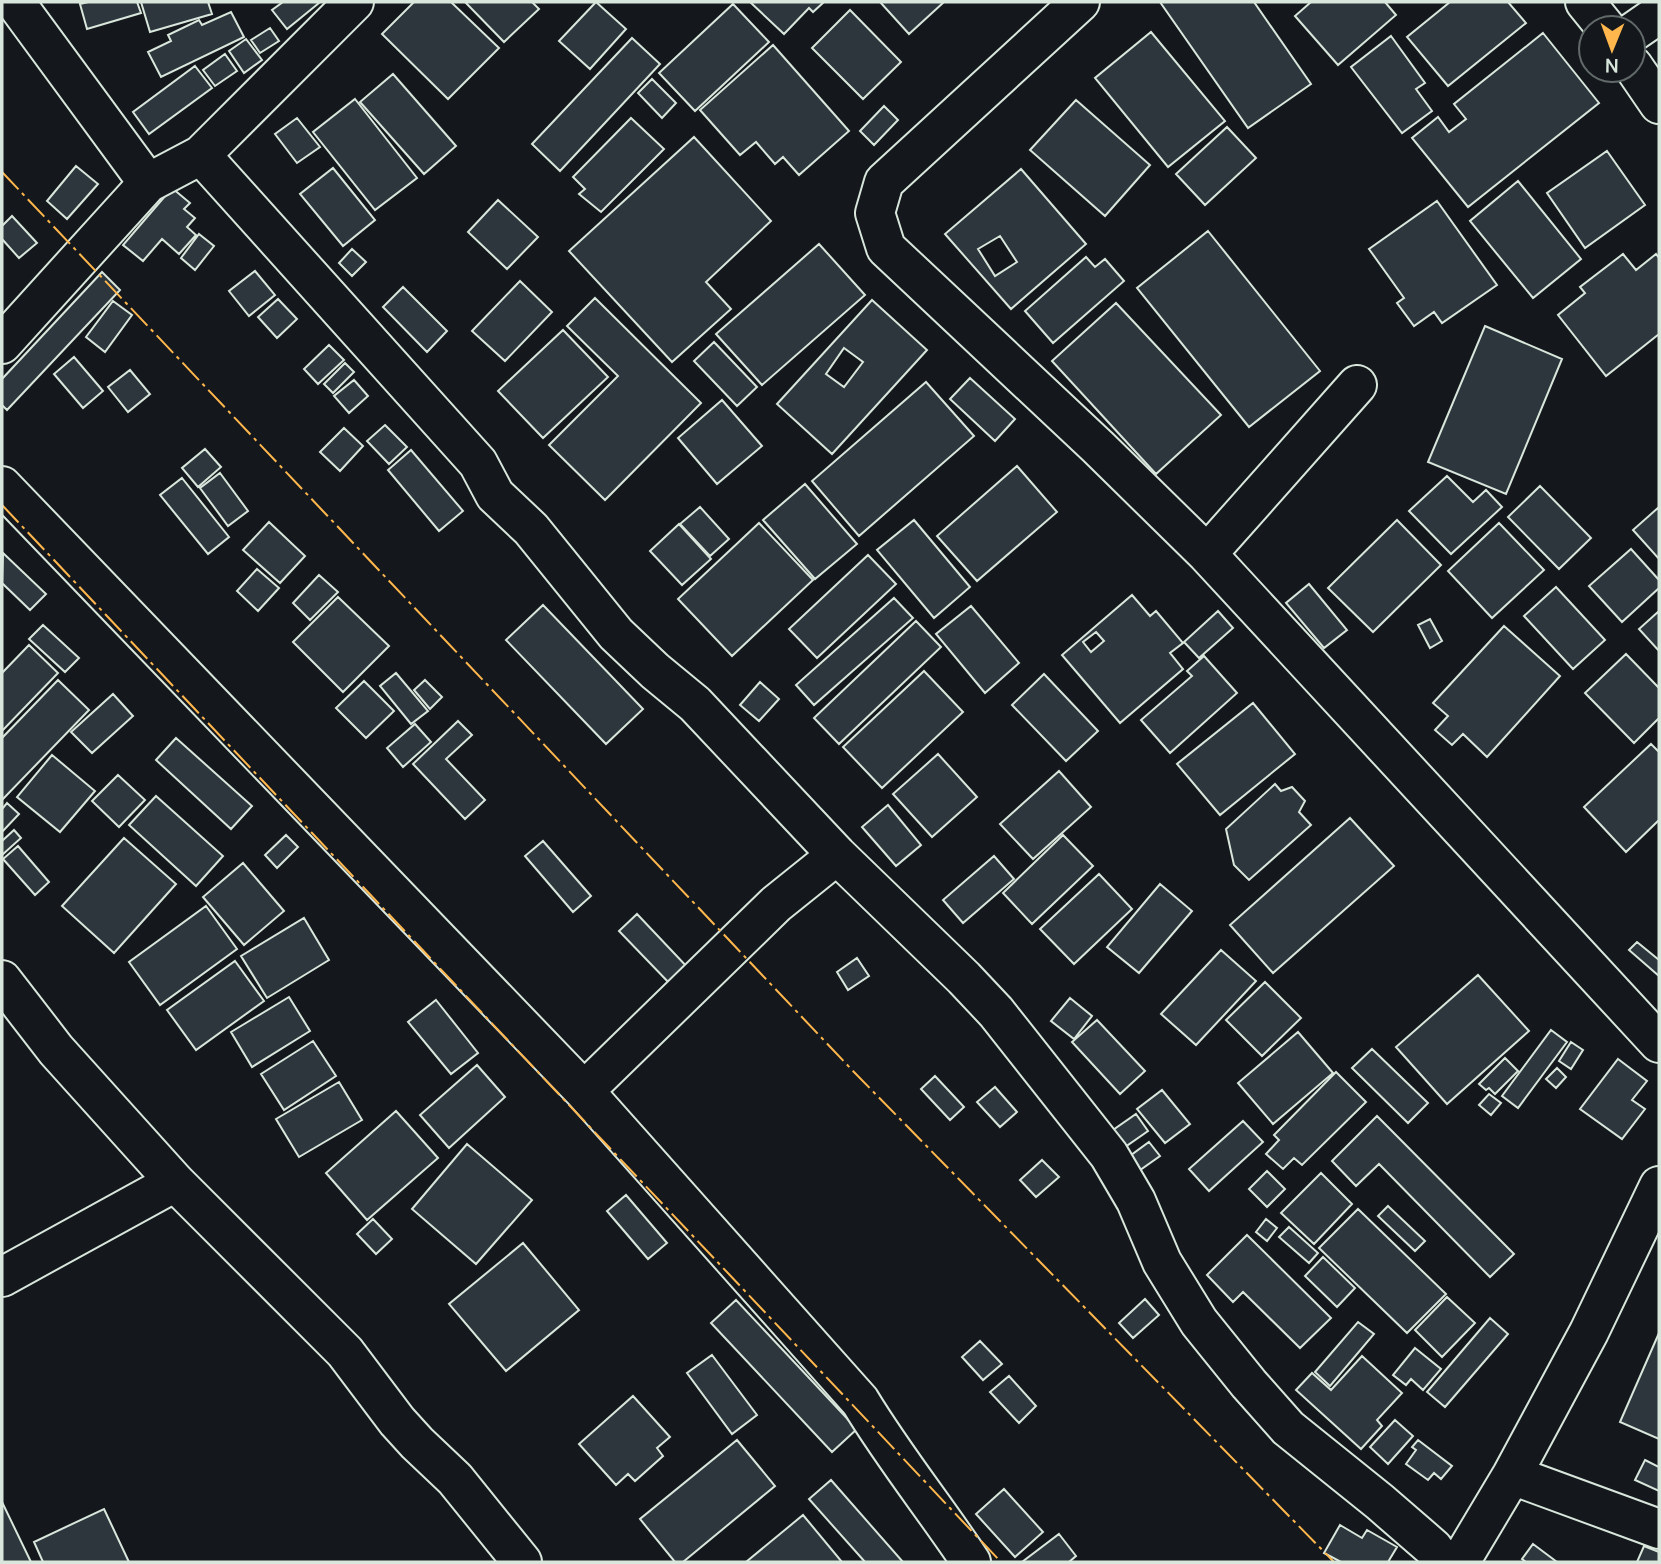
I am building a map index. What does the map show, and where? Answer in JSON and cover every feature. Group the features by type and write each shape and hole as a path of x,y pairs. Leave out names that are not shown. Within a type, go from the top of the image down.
{"street":[{"path":"15,2 148,183"},
{"path":"2,344 148,183 201,155 354,2"},
{"path":"1080,2 884,182 875,213 886,248 1098,447 1207,554 1659,1043"},
{"path":"1645,84 1659,104"},
{"path":"201,155 478,463 495,495 531,529 616,634 695,704 837,855 996,1012 1109,1155 1136,1201 1162,1262 1199,1322 1249,1384 1288,1429 1380,1502 1433,1548 1443,1562"},
{"path":"1207,554 1357,384"},
{"path":"2,486 584,1091 860,1401 891,1451 927,1497 971,1562"},
{"path":"584,1091 776,904 837,855"},
{"path":"2,980 56,1050 175,1182 345,1352 397,1421 416,1443 455,1479 522,1562"},
{"path":"2,1277 175,1182"},
{"path":"1460,1562 1512,1475 1589,1332 1659,1186"},
{"path":"1512,1475 1659,1529"}],"building":[{"path":"137,2 141,13 87,29 80,4"},
{"path":"141,2 208,2 212,14 150,32"},
{"path":"283,2 319,3 287,29 272,10"},
{"path":"414,2 451,2 499,48 448,99 382,34"},
{"path":"465,2 532,2 539,9 504,42"},
{"path":"596,2 626,29 590,69 559,41"},
{"path":"750,2 824,2 813,12 809,8 784,34"},
{"path":"880,2 944,2 909,34"},
{"path":"1160,2 1254,2 1311,84 1248,128"},
{"path":"1311,2 1385,2 1396,15 1338,65 1295,16"},
{"path":"1450,2 1508,2 1526,23 1448,86 1407,37"},
{"path":"733,4 769,42 695,111 659,73"},
{"path":"850,10 901,62 863,99 812,48"},
{"path":"231,12 244,37 161,77 148,52 171,41 168,35 199,20 202,25"},
{"path":"270,28 279,41 260,53 251,40"},
{"path":"1151,32 1225,121 1168,167 1095,78"},
{"path":"1543,33 1577,76 1577,84 1584,84 1599,103 1468,207 1412,138 1438,117 1449,132 1466,119 1454,104"},
{"path":"1391,36 1425,83 1416,89 1432,111 1402,133 1351,67"},
{"path":"632,38 660,64 560,171 532,144"},
{"path":"246,39 262,60 244,73 229,51"},
{"path":"773,45 849,131 799,175 783,157 775,164 756,142 740,155 700,110"},
{"path":"225,54 237,71 215,86 203,70"},
{"path":"195,66 212,88 149,134 133,112"},
{"path":"393,74 456,146 424,174 360,102"},
{"path":"652,79 676,103 662,118 638,93"},
{"path":"355,99 417,178 375,210 313,132"},
{"path":"1076,100 1150,165 1105,216 1030,150"},
{"path":"884,106 898,120 874,145 860,131"},
{"path":"297,118 320,147 297,163 275,134"},
{"path":"631,118 664,149 601,212 579,194 585,189 573,177"},
{"path":"1227,127 1256,158 1205,205 1176,174"},
{"path":"694,137 771,221 706,282 731,309 672,362 569,251"},
{"path":"1607,151 1645,205 1585,248 1547,193"},
{"path":"76,166 98,184 67,219 47,201"},
{"path":"333,168 375,220 343,246 300,194"},
{"path":"1021,169 1086,244 1011,309 945,234","holes":["1000,236 1017,262 995,276 978,249"]},
{"path":"1518,181 1581,259 1533,298 1470,221"},
{"path":"172,188 190,203 184,209 195,218 187,227 196,235 179,254 162,239 143,261 123,245"},
{"path":"498,200 538,237 507,269 468,232"},
{"path":"1437,201 1497,285 1442,323 1434,312 1414,326 1397,303 1404,298 1369,249"},
{"path":"12,216 37,243 19,258 2,239 2,226"},
{"path":"1208,231 1320,371 1249,427 1137,288"},
{"path":"199,234 214,246 195,270 181,258"},
{"path":"819,244 865,295 762,385 716,334"},
{"path":"352,249 366,262 352,276 339,263"},
{"path":"1623,254 1636,270 1656,254 1659,258 1659,334 1606,376 1558,315 1585,293 1580,287"},
{"path":"1086,257 1095,267 1105,259 1124,281 1053,343 1025,311"},
{"path":"255,271 275,295 249,316 229,291"},
{"path":"102,272 120,290 7,410 2,405 2,379"},
{"path":"520,281 552,312 505,361 472,331"},
{"path":"403,287 447,331 427,352 383,307"},
{"path":"595,298 701,403 605,500 549,445 618,376 567,326"},
{"path":"278,299 297,319 277,338 258,317"},
{"path":"872,300 927,350 832,454 777,404","holes":["844,348 863,362 844,387 826,374"]},
{"path":"113,301 132,315 105,352 86,337"},
{"path":"1116,303 1221,415 1156,474 1052,361"},
{"path":"1485,326 1562,359 1506,494 1428,462"},
{"path":"563,330 608,377 543,438 498,391"},
{"path":"714,342 757,387 737,406 694,361"},
{"path":"329,345 344,360 318,384 304,369"},
{"path":"74,357 103,391 83,408 54,374"},
{"path":"345,363 354,372 333,393 324,384"},
{"path":"130,370 150,394 128,412 108,387"},
{"path":"970,378 1015,419 995,441 950,399"},
{"path":"354,380 368,396 349,413 334,396"},
{"path":"926,382 974,436 859,536 812,481"},
{"path":"722,400 762,446 717,484 678,438"},
{"path":"385,425 407,447 389,464 367,441"},
{"path":"344,428 363,446 340,471 320,452"},
{"path":"205,449 221,467 198,487 182,468"},
{"path":"411,450 463,511 439,531 388,470"},
{"path":"1017,466 1057,512 977,581 937,536"},
{"path":"220,473 248,511 228,526 200,488"},
{"path":"1447,476 1473,502 1486,490 1502,507 1451,554 1409,511"},
{"path":"182,478 229,537 208,554 160,495"},
{"path":"805,484 857,544 815,579 763,520"},
{"path":"1540,486 1591,538 1559,569 1508,517"},
{"path":"700,507 729,539 710,556 680,524"},
{"path":"1659,507 1659,559 1633,530"},
{"path":"914,520 970,587 934,618 877,550"},
{"path":"1397,520 1441,565 1373,632 1328,588"},
{"path":"269,522 305,556 280,583 243,550"},
{"path":"759,523 813,580 732,656 678,599"},
{"path":"1499,523 1544,570 1492,618 1448,571"},
{"path":"679,524 711,559 682,585 650,551"},
{"path":"1631,549 1659,580 1659,588 1622,622 1589,586"},
{"path":"3,553 46,594 30,610 2,583"},
{"path":"868,555 896,584 817,658 789,629"},
{"path":"257,569 279,588 258,611 237,591"},
{"path":"319,575 338,592 310,620 293,603"},
{"path":"1309,584 1347,630 1324,648 1286,603"},
{"path":"1556,587 1605,640 1573,669 1524,616"},
{"path":"1132,595 1150,616 1156,611 1183,643 1170,653 1183,669 1120,723 1062,655","holes":["1096,632 1104,641 1091,652 1083,642"]},
{"path":"338,597 389,646 343,692 293,642"},
{"path":"894,598 913,618 814,705 796,685"},
{"path":"543,605 643,709 606,744 506,640"},
{"path":"971,606 1019,663 985,693 936,634"},
{"path":"1218,611 1233,628 1199,658 1184,642"},
{"path":"1659,611 1659,651 1639,629"},
{"path":"1430,619 1442,641 1430,648 1418,625"},
{"path":"916,621 941,647 839,744 814,718"},
{"path":"43,625 79,658 65,672 29,639"},
{"path":"1504,626 1560,676 1487,757 1463,734 1452,745 1435,730 1448,716 1433,703"},
{"path":"29,645 58,673 2,731 2,673"},
{"path":"1626,654 1659,688 1659,718 1634,743 1585,693"},
{"path":"1204,656 1237,693 1170,753 1141,720 1192,676 1187,671"},
{"path":"924,671 963,712 882,788 843,747"},
{"path":"396,673 428,711 411,724 380,686"},
{"path":"1044,674 1098,731 1066,761 1012,705"},
{"path":"58,680 89,710 2,800 2,738"},
{"path":"425,680 442,697 430,709 414,690"},
{"path":"364,681 394,711 366,738 336,708"},
{"path":"760,682 779,699 759,721 740,705"},
{"path":"113,694 133,716 92,753 71,732"},
{"path":"1253,703 1295,754 1220,815 1177,764"},
{"path":"458,721 472,735 446,759 485,800 465,819 413,764"},
{"path":"415,724 431,742 403,767 387,748"},
{"path":"176,738 252,806 231,829 156,760"},
{"path":"1651,744 1659,752 1659,820 1626,852 1584,807"},
{"path":"938,754 977,797 932,837 893,794"},
{"path":"52,755 95,791 60,832 17,797"},
{"path":"1059,771 1091,807 1033,859 1000,824"},
{"path":"118,775 145,800 119,827 92,801"},
{"path":"1275,784 1281,791 1292,787 1305,801 1299,812 1311,825 1249,880 1234,865 1226,829"},
{"path":"156,796 223,856 196,886 129,825"},
{"path":"7,803 19,814 2,832 2,809"},
{"path":"888,805 921,845 896,866 862,827"},
{"path":"1350,818 1394,866 1273,973 1230,925"},
{"path":"14,830 21,838 2,855 2,841"},
{"path":"286,835 298,847 277,868 265,855"},
{"path":"1063,835 1093,866 1032,924 1003,893"},
{"path":"124,838 176,884 114,953 62,906"},
{"path":"543,841 591,896 573,912 525,856"},
{"path":"18,846 49,882 35,895 3,859"},
{"path":"994,856 1014,879 963,923 943,900"},
{"path":"243,863 284,911 244,945 203,897"},
{"path":"1099,874 1132,909 1074,964 1040,929"},
{"path":"1160,884 1192,911 1139,973 1107,947"},
{"path":"206,906 237,949 160,1005 129,962"},
{"path":"637,914 690,970 673,987 619,931"},
{"path":"304,918 329,960 267,998 241,956"},
{"path":"1637,942 1659,960 1659,976 1629,950"},
{"path":"1221,950 1256,981 1196,1045 1161,1014"},
{"path":"857,958 869,976 848,990 837,972"},
{"path":"235,961 264,1001 196,1050 167,1010"},
{"path":"1478,975 1529,1031 1447,1104 1396,1047"},
{"path":"1265,982 1301,1018 1262,1056 1226,1020"},
{"path":"289,997 310,1031 252,1067 231,1032"},
{"path":"1070,998 1092,1016 1074,1039 1051,1021"},
{"path":"436,1000 478,1053 451,1074 408,1022"},
{"path":"1097,1020 1145,1071 1120,1094 1072,1042"},
{"path":"1551,1030 1567,1042 1518,1108 1502,1096"},
{"path":"1298,1032 1333,1073 1273,1124 1238,1083"},
{"path":"313,1041 336,1076 284,1110 261,1074"},
{"path":"1571,1042 1583,1050 1571,1069 1559,1061"},
{"path":"1372,1049 1428,1103 1408,1123 1352,1068"},
{"path":"1505,1058 1518,1071 1495,1094 1479,1084"},
{"path":"1618,1059 1647,1081 1632,1100 1645,1109 1622,1139 1580,1109"},
{"path":"477,1065 505,1097 449,1148 420,1115"},
{"path":"1557,1068 1566,1077 1556,1088 1546,1079"},
{"path":"1336,1072 1366,1102 1302,1165 1294,1158 1283,1169 1266,1154 1279,1140 1274,1135"},
{"path":"935,1076 964,1107 950,1120 921,1089"},
{"path":"339,1082 362,1120 299,1157 276,1119"},
{"path":"995,1087 1017,1112 1000,1127 977,1102"},
{"path":"1162,1090 1190,1124 1165,1143 1137,1109"},
{"path":"1489,1094 1501,1103 1491,1115 1479,1105"},
{"path":"396,1111 438,1158 367,1220 326,1173"},
{"path":"1136,1114 1148,1131 1125,1147 1113,1130"},
{"path":"1377,1116 1514,1254 1490,1277 1379,1164 1356,1186 1332,1161"},
{"path":"1243,1121 1263,1142 1209,1191 1189,1169"},
{"path":"1149,1142 1160,1156 1133,1175 1123,1161"},
{"path":"467,1144 532,1200 476,1264 412,1209"},
{"path":"1042,1160 1059,1177 1036,1197 1020,1180"},
{"path":"1267,1171 1285,1189 1267,1207 1249,1189"},
{"path":"1321,1173 1352,1204 1314,1244 1281,1213"},
{"path":"626,1195 667,1243 648,1259 607,1211"},
{"path":"1388,1206 1425,1241 1415,1251 1378,1216"},
{"path":"1358,1209 1446,1294 1407,1333 1319,1248"},
{"path":"373,1219 392,1239 376,1254 357,1234"},
{"path":"1266,1219 1277,1228 1267,1241 1256,1232"},
{"path":"1289,1227 1318,1253 1309,1263 1279,1237"},
{"path":"1247,1235 1331,1318 1300,1348 1243,1292 1233,1302 1207,1275"},
{"path":"523,1243 579,1310 506,1371 449,1304"},
{"path":"1323,1257 1355,1288 1337,1307 1305,1276"},
{"path":"1447,1297 1475,1323 1442,1357 1415,1330"},
{"path":"1145,1299 1159,1315 1133,1338 1119,1323"},
{"path":"736,1300 857,1429 832,1452 711,1323"},
{"path":"1490,1318 1508,1334 1445,1407 1427,1392"},
{"path":"1358,1322 1374,1334 1330,1386 1315,1372"},
{"path":"1659,1333 1659,1439 1620,1422"},
{"path":"980,1341 1002,1364 983,1380 962,1357"},
{"path":"1415,1348 1441,1369 1423,1390 1411,1379 1406,1385 1393,1375"},
{"path":"712,1355 757,1415 732,1434 687,1373"},
{"path":"1362,1356 1402,1393 1377,1420 1382,1426 1361,1449 1296,1390 1312,1373 1331,1390"},
{"path":"1009,1376 1036,1406 1019,1423 990,1392"},
{"path":"633,1396 670,1437 657,1448 663,1456 635,1481 628,1474 616,1485 579,1444"},
{"path":"1395,1420 1413,1436 1388,1464 1370,1447"},
{"path":"737,1440 775,1486 683,1562 675,1562 640,1519"},
{"path":"1418,1440 1452,1466 1441,1479 1434,1473 1428,1480 1406,1464 1416,1450 1412,1447"},
{"path":"1645,1460 1659,1467 1659,1491 1635,1480"},
{"path":"831,1480 903,1562 865,1562 809,1499"},
{"path":"1004,1489 1043,1532 1015,1557 976,1514"},
{"path":"2,1502 31,1562 2,1562"},
{"path":"104,1509 129,1562 43,1562 34,1542"},
{"path":"803,1515 842,1562 746,1562"},
{"path":"1340,1525 1362,1538 1367,1530 1397,1547 1388,1562 1341,1562 1324,1553"},
{"path":"1059,1534 1076,1556 1069,1562 1022,1562"},
{"path":"1533,1544 1557,1562 1526,1562 1522,1559"},
{"path":"1644,1546 1659,1552 1659,1562 1637,1562"}],"power":[{"path":"2,172 853,1071 1334,1562"},
{"path":"2,505 1001,1562"}]}
